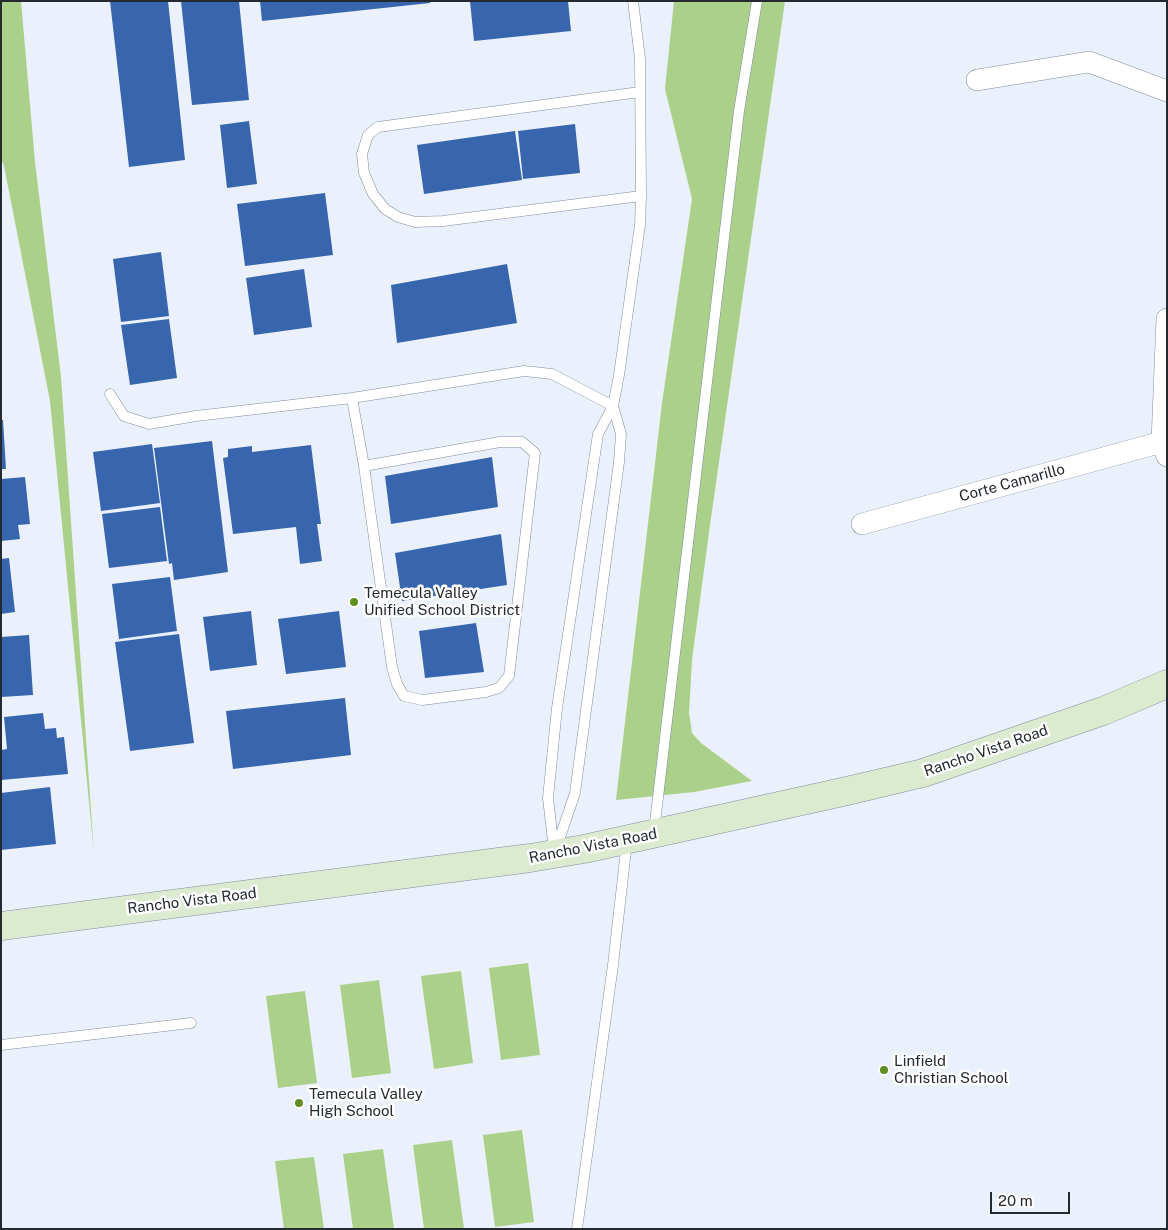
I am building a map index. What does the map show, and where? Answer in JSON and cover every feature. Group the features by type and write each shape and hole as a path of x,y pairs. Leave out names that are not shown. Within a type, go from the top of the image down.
{"main road":[{"name":"Rancho Vista Road","path":"1,926 530,858 627,840 923,773 1103,711 1167,684"}],"street":[{"path":"977,80 1089,62 1167,91"},
{"path":"1164,449 1167,319"},
{"name":"Corte Camarillo","path":"862,524 1164,449"}],"lane":[{"path":"554,854 548,798 557,708 598,434 613,406 636,263 642,196 640,59 633,1"},
{"path":"654,834 738,121 758,1"},
{"path":"640,92 378,127 368,135 362,154 364,173 373,194 385,209 398,217 415,222 443,221 642,196"},
{"path":"110,394 124,416 149,424 196,416 352,398 524,371 552,374 613,406 620,434 619,462 575,793 554,854"},
{"path":"352,398 364,466 391,659 397,684 404,696 422,700 486,692 499,688 509,676 535,453 522,442 500,442 364,466"},
{"path":"577,1229 627,840"},
{"path":"1,1045 191,1023"}],"green space":[{"path":"1,1 21,1 35,162 61,377 94,854 50,401 1,158"},
{"path":"674,1 785,1 710,525 692,660 689,713 692,733 701,743 752,781 694,792 616,800 662,403 692,199 665,89"},
{"path":"528,963 540,1055 501,1060 489,968"},
{"path":"461,971 473,1063 434,1069 421,976"},
{"path":"379,980 391,1073 352,1078 340,985"},
{"path":"305,991 317,1083 278,1088 266,996"},
{"path":"522,1130 534,1222 495,1227 483,1135"},
{"path":"452,1140 464,1229 424,1229 413,1145"},
{"path":"383,1149 394,1229 353,1229 343,1154"},
{"path":"314,1157 324,1229 284,1229 275,1161"}],"building":[{"path":"110,1 168,1 185,160 129,167"},
{"path":"181,1 239,1 249,100 192,105"},
{"path":"260,1 430,1 430,3 262,21"},
{"path":"470,1 568,1 571,31 474,41"},
{"path":"249,121 257,184 227,188 220,125"},
{"path":"575,124 580,173 523,179 518,131"},
{"path":"515,131 522,180 424,194 417,145"},
{"path":"325,193 333,255 245,266 237,204"},
{"path":"161,252 169,316 121,322 113,259"},
{"path":"507,264 517,323 397,343 391,285"},
{"path":"304,269 312,327 254,335 246,278"},
{"path":"169,319 177,378 130,385 121,325"},
{"path":"1,420 3,420 6,469 1,469"},
{"path":"212,441 228,572 174,580 172,563 169,564 154,448"},
{"path":"152,444 160,503 101,511 93,452"},
{"path":"311,445 321,524 317,524 322,561 300,564 296,527 233,534 223,458 228,457 228,449 252,446 252,452"},
{"path":"492,457 498,507 391,524 385,476"},
{"path":"25,477 30,524 18,525 20,539 1,541 1,479"},
{"path":"160,507 167,561 109,568 102,514"},
{"path":"501,534 507,585 402,601 395,553"},
{"path":"9,558 15,612 1,614 1,559"},
{"path":"170,577 177,631 119,639 112,584"},
{"path":"251,611 257,665 210,671 203,617"},
{"path":"339,611 346,667 286,674 278,619"},
{"path":"476,623 484,672 425,678 419,631"},
{"path":"179,634 194,743 130,751 115,642"},
{"path":"29,635 33,695 1,697 1,637"},
{"path":"345,698 351,755 233,769 226,711"},
{"path":"43,713 45,729 56,728 57,738 64,737 68,774 1,780 1,750 7,749 4,717"},
{"path":"50,787 56,844 1,850 1,793"}],"place":[{"name":"Temecula Valley Unified School District","path":"354,602"},
{"name":"Linfield Christian School","path":"884,1070"},
{"name":"Temecula Valley High School","path":"299,1103"}]}
